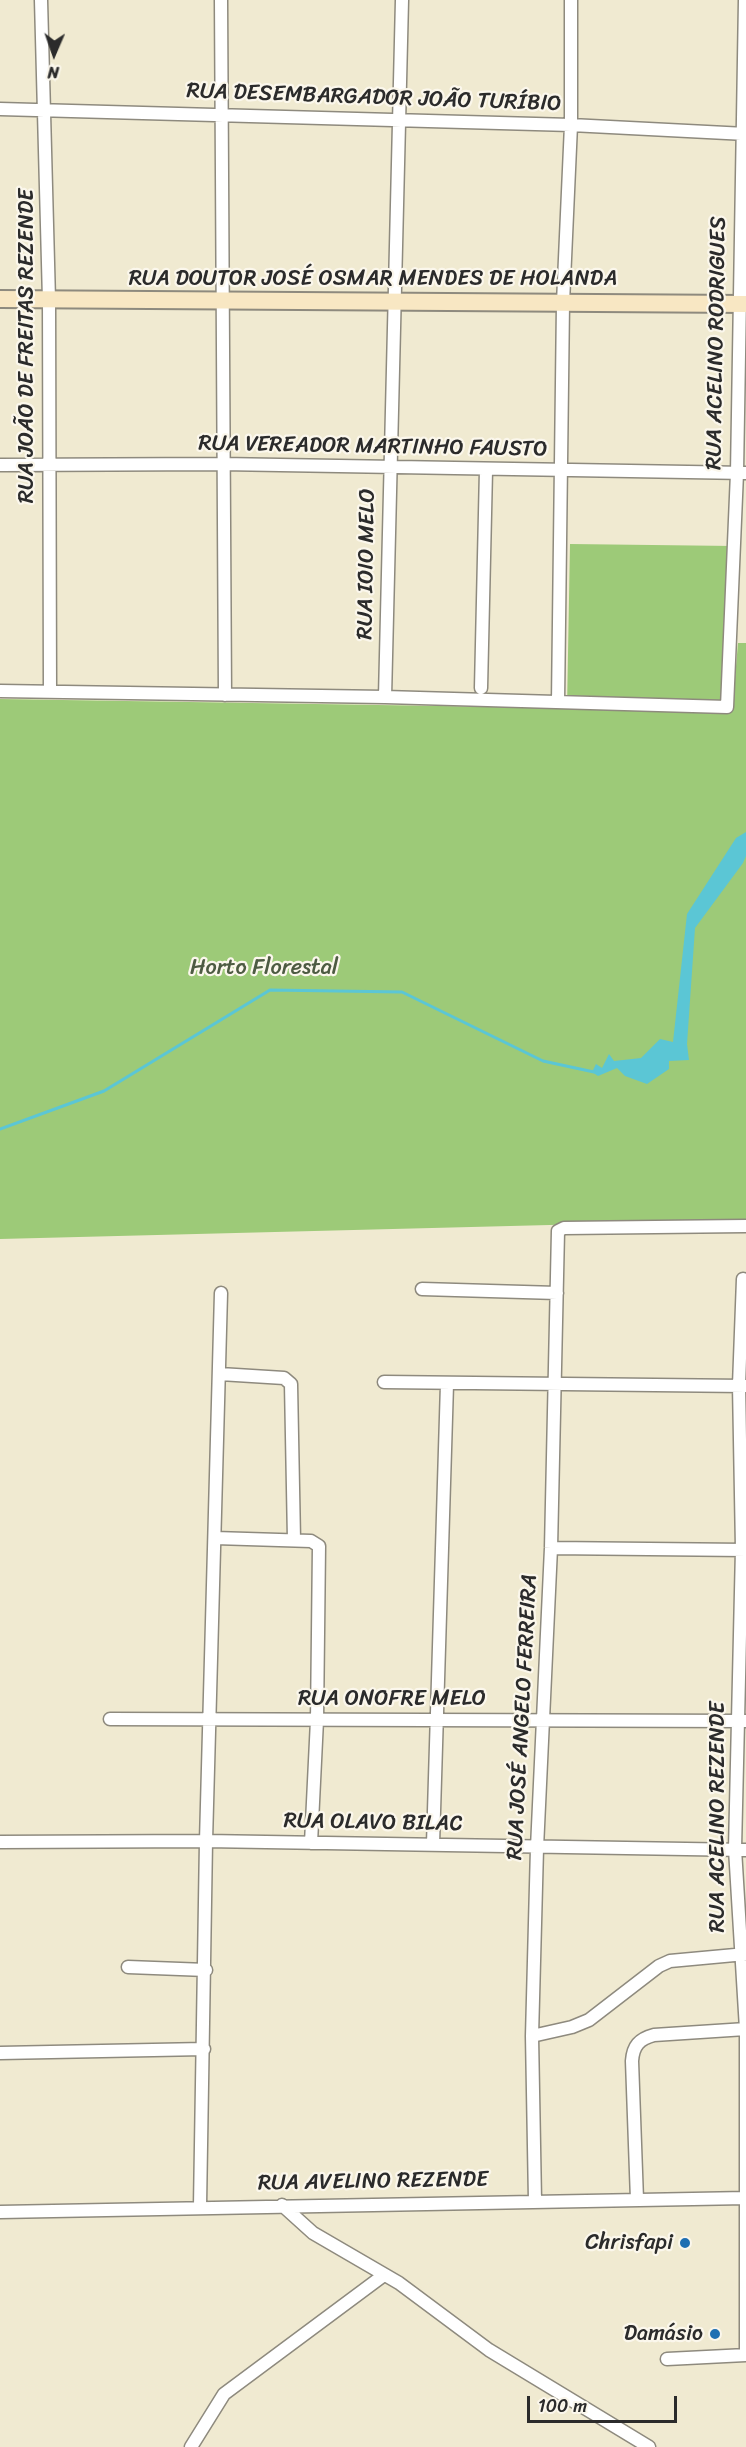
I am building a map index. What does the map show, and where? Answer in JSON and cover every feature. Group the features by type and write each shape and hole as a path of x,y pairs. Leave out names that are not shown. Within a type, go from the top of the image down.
{"street":[{"name":"RUA JOÃO DE FREITAS REZENDE","path":"41,0 49,300 50,692"},
{"path":"221,0 225,695"},
{"name":"RUA IOIO MELO","path":"385,697 402,0"},
{"path":"0,691 558,702 563,303 571,126 571,0"},
{"name":"RUA ACELINO RODRIGUES","path":"558,702 727,706 741,473 744,0"},
{"name":"RUA DESEMBARGADOR JOÃO TURÍBIO","path":"0,109 571,126 744,134"},
{"name":"RUA DOUTOR JOSÉ OSMAR MENDES DE HOLANDA","path":"0,299 742,304"},
{"name":"RUA VEREADOR MARTINHO FAUSTO","path":"0,465 222,464 391,469 741,473"},
{"path":"481,688 486,470"},
{"name":"RUA JOSÉ ANGELO FERREIRA","path":"535,2201 532,2036 537,1848 545,1720 551,1548 558,1234 559,1230 564,1228 746,1226"},
{"name":"RUA ACELINO REZENDE","path":"742,1279 744,1549 740,1849 746,2029 746,2355"},
{"path":"422,1289 557,1293"},
{"path":"201,2206 206,1841 220,1374 220,1293"},
{"path":"220,1374 284,1378 292,1388 294,1540"},
{"path":"384,1382 743,1385"},
{"path":"432,1844 447,1383"},
{"path":"215,1538 315,1542 319,1551 317,1720 311,1842"},
{"path":"551,1548 744,1549"},
{"name":"RUA ONOFRE MELO","path":"110,1719 742,1720"},
{"name":"RUA OLAVO BILAC","path":"0,1842 206,1841 537,1848 740,1849"},
{"path":"532,2036 572,2027 589,2020 659,1966 670,1961 743,1954"},
{"path":"128,1967 206,1970"},
{"path":"637,2200 633,2052 642,2038 746,2029"},
{"path":"0,2053 204,2049"},
{"name":"RUA AVELINO REZENDE","path":"0,2212 201,2206 745,2198"},
{"path":"282,2205 313,2233 399,2283 512,2365 649,2447"},
{"path":"191,2447 224,2394 384,2275"},
{"path":"667,2359 746,2355"}],"green space":[{"name":"Horto Florestal","path":"570,544 734,546 724,712 732,712 738,643 746,643 746,1220 0,1239 0,699 567,708"}],"water":[{"path":"746,832 746,856 743,863 695,928 687,1044 689,1060 669,1061 669,1069 647,1084 625,1076 617,1068 598,1076 592,1072 596,1064 602,1068 609,1054 614,1061 641,1058 660,1039 673,1042 687,914 736,838"}],"waterway":[{"path":"0,1129 104,1091 270,990 402,992 543,1061 594,1072"}],"place":[{"name":"Chrisfapi","path":"685,2243"},
{"name":"Damásio","path":"715,2334"}]}
